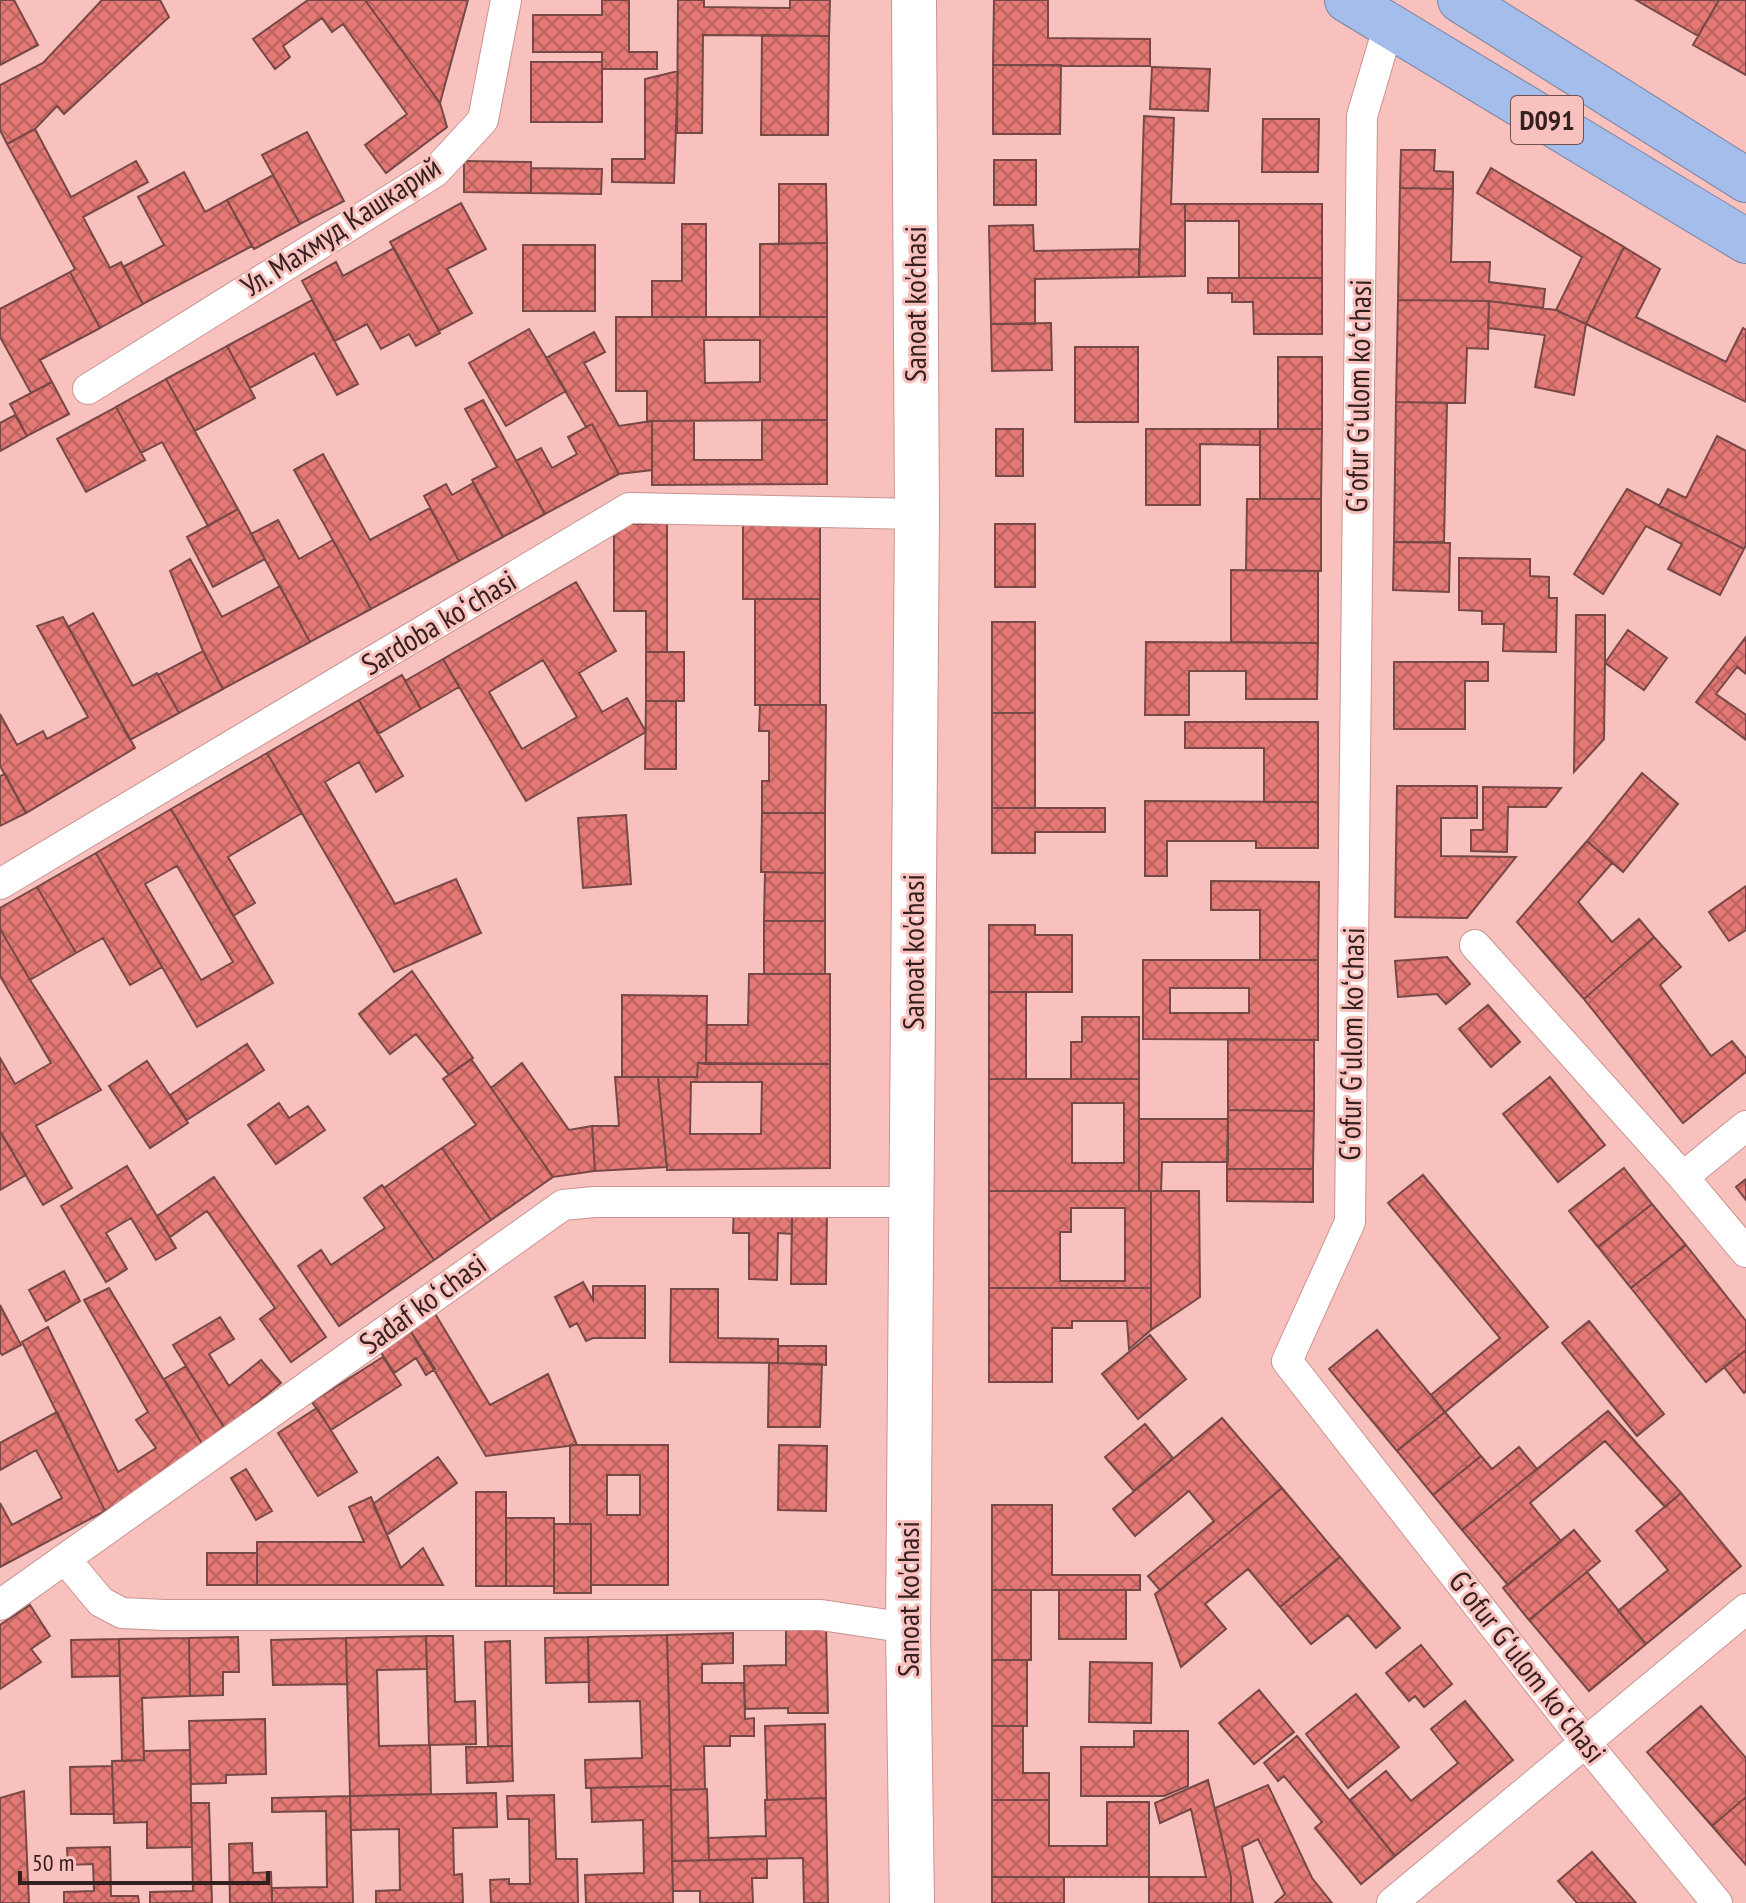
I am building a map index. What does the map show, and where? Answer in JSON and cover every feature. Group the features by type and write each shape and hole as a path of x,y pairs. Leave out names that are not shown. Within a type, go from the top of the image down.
{"highway":[{"name":"D091","path":"1347,0 1746,241"},
{"name":"D091","path":"1460,0 1746,180"}],"main road":[{"name":"Sanoat ko'chasi","path":"912,1903 908,1628 917,514 914,0"}],"street":[{"name":"Ул. Махмуд Кашкарий","path":"88,389 435,172 483,120 506,0"},
{"name":"Gʻofur Gʻulom koʻchasi","path":"1389,25 1362,116 1350,1222 1287,1361 1585,1742 1717,1903"},
{"name":"Sardoba koʻchasi","path":"0,884 629,508 917,514"},
{"path":"1475,945 1683,1177 1746,1252"},
{"path":"1683,1177 1746,1126"},
{"name":"Sadaf koʻchasi","path":"0,1605 563,1205 594,1202 912,1202"},
{"path":"65,1559 101,1602 122,1613 821,1615 908,1628"},
{"path":"1392,1903 1746,1609"}],"building":[{"path":"0,0 14,0 38,45 0,65"},
{"path":"102,0 160,0 169,17 64,114 57,106 35,129 7,144 0,130 0,85 43,63"},
{"path":"308,0 365,0 440,103 447,127 386,173 365,145 407,114 343,24 332,32 322,18 283,46 290,57 275,69 253,39"},
{"path":"365,0 468,0 440,103"},
{"path":"602,0 629,0 629,52 657,52 657,69 602,69 602,52 533,52 533,15 602,15"},
{"path":"678,0 704,0 704,7 790,8 790,0 830,0 829,36 703,35 702,133 677,133"},
{"path":"994,0 1048,0 1048,38 1150,39 1150,66 993,65"},
{"path":"1636,0 1719,0 1698,36"},
{"path":"1719,0 1746,0 1746,75 1693,45"},
{"path":"762,35 829,36 828,135 761,135"},
{"path":"531,62 602,62 602,122 531,122"},
{"path":"993,65 1061,65 1060,134 993,134"},
{"path":"1152,67 1210,69 1208,111 1150,109"},
{"path":"678,71 674,183 612,182 612,159 645,159 645,79"},
{"path":"1144,116 1174,118 1171,204 1185,204 1185,276 1139,277"},
{"path":"1263,119 1319,119 1318,172 1262,172"},
{"path":"35,129 71,197 136,161 148,182 83,217 110,268 121,262 143,304 100,328 70,272 75,269 7,144"},
{"path":"307,132 344,201 300,224 262,155"},
{"path":"1401,150 1435,150 1434,171 1453,172 1453,189 1400,188"},
{"path":"994,160 1036,160 1036,205 994,205"},
{"path":"464,161 531,162 531,193 464,192"},
{"path":"531,168 602,169 601,194 531,193"},
{"path":"1491,168 1624,247 1586,324 1556,310 1582,257 1477,193"},
{"path":"184,172 205,212 227,200 252,246 143,304 123,267 164,245 138,197"},
{"path":"273,175 300,224 254,249 227,200"},
{"path":"779,184 826,184 827,243 779,244"},
{"path":"1400,188 1453,189 1451,262 1490,262 1489,282 1545,289 1543,308 1489,301 1398,300"},
{"path":"461,203 486,249 447,269 472,313 439,331 390,242"},
{"path":"1185,204 1322,204 1322,278 1239,278 1239,221 1185,221"},
{"path":"682,224 706,224 706,317 652,317 652,281 682,281"},
{"path":"1033,225 1034,251 1139,249 1139,277 1035,279 1035,324 991,324 989,226"},
{"path":"827,243 827,317 760,317 760,244"},
{"path":"523,245 595,245 595,311 523,311"},
{"path":"1624,247 1660,269 1636,317 1726,362 1743,328 1746,330 1746,402 1586,324"},
{"path":"394,248 440,333 416,346 409,334 381,349 367,324 335,341 302,281 336,262 343,276"},
{"path":"70,272 100,328 40,360 52,382 31,393 0,337 0,309"},
{"path":"1208,278 1322,278 1322,334 1254,334 1253,302 1232,302 1232,293 1208,293"},
{"path":"312,300 358,384 337,395 314,353 250,388 227,346"},
{"path":"1398,300 1489,301 1488,349 1467,348 1465,403 1396,402"},
{"path":"1489,301 1556,310 1586,324 1574,395 1535,387 1545,335 1488,328"},
{"path":"616,317 827,317 827,420 647,421 647,391 616,391","holes":["704,340 760,340 760,382 705,383"]},
{"path":"1051,323 1052,370 992,371 991,324"},
{"path":"529,329 566,391 506,426 469,363"},
{"path":"594,332 605,352 584,363 619,426 652,421 652,470 619,474 592,424 586,427 546,358"},
{"path":"227,346 255,398 195,431 166,379"},
{"path":"1075,347 1138,347 1138,422 1075,422"},
{"path":"1278,357 1322,357 1322,429 1278,429"},
{"path":"166,379 238,509 208,526 162,442 141,453 116,407"},
{"path":"52,382 69,414 27,436 10,404"},
{"path":"483,400 545,514 503,537 472,480 497,467 465,409"},
{"path":"1396,402 1447,403 1444,542 1394,542"},
{"path":"116,407 145,460 86,492 57,439"},
{"path":"15,415 27,436 0,451 0,423"},
{"path":"762,420 827,420 827,484 652,485 652,421 694,421 694,460 762,460"},
{"path":"592,424 619,474 545,514 516,461 541,448 552,468 577,454 568,437"},
{"path":"996,429 1023,429 1023,476 996,476"},
{"path":"1146,429 1260,429 1260,445 1200,444 1200,505 1146,505"},
{"path":"1260,429 1322,429 1321,499 1260,499"},
{"path":"1717,436 1746,451 1744,549 1659,506 1668,489 1686,498"},
{"path":"323,454 370,540 430,508 459,561 371,609 294,470"},
{"path":"473,483 503,537 459,561 424,496 446,484 452,495"},
{"path":"1627,489 1744,549 1720,595 1668,569 1682,544 1646,526 1603,594 1574,574"},
{"path":"1247,499 1321,499 1321,571 1246,570"},
{"path":"238,509 265,559 213,587 187,537"},
{"path":"278,520 299,559 333,540 371,609 310,642 251,534"},
{"path":"743,521 820,521 820,599 743,599"},
{"path":"614,524 667,524 667,652 646,652 646,611 614,611"},
{"path":"995,524 1035,524 1035,587 995,587"},
{"path":"1394,542 1450,543 1449,592 1393,590"},
{"path":"1459,558 1530,559 1530,576 1549,577 1549,598 1557,598 1556,652 1503,651 1504,624 1482,624 1482,611 1459,610"},
{"path":"190,559 222,617 280,586 310,642 223,689 203,651 170,571"},
{"path":"1231,570 1318,571 1318,643 1231,642"},
{"path":"576,582 616,651 579,673 602,712 627,698 646,732 526,801 443,659","holes":["543,660 577,717 522,749 489,692"]},
{"path":"755,599 820,599 820,705 755,705"},
{"path":"93,613 133,686 157,673 179,713 130,740 68,627"},
{"path":"1576,615 1605,615 1605,663 1604,739 1574,772"},
{"path":"63,617 135,748 26,813 0,766 0,714 17,745 43,731 47,739 88,717 37,626"},
{"path":"992,622 1035,622 1035,713 992,713"},
{"path":"1628,630 1667,658 1644,690 1605,663"},
{"path":"1746,637 1746,674 1737,667 1716,694 1746,715 1746,740 1696,702"},
{"path":"1146,642 1318,643 1317,699 1246,699 1246,671 1189,671 1189,715 1145,715"},
{"path":"203,651 223,689 179,713 158,675"},
{"path":"646,652 684,652 684,701 646,701"},
{"path":"443,659 459,687 421,709 405,681"},
{"path":"1394,662 1488,662 1488,681 1465,681 1465,729 1394,729"},
{"path":"402,675 421,709 378,734 359,700"},
{"path":"359,700 403,776 376,792 359,762 325,782 395,904 456,879 481,933 394,972 267,753"},
{"path":"646,701 676,701 676,769 645,769"},
{"path":"760,705 826,705 825,813 762,813 762,781 769,781 769,731 759,731"},
{"path":"992,713 1035,713 1035,808 992,808"},
{"path":"1185,722 1318,722 1318,802 1264,802 1264,748 1185,748"},
{"path":"267,753 302,813 228,857 255,903 233,916 171,809"},
{"path":"1642,773 1678,804 1623,872 1587,841"},
{"path":"5,774 26,813 0,826 0,776"},
{"path":"1397,786 1477,786 1477,818 1441,818 1441,856 1516,857 1467,918 1395,917"},
{"path":"1483,787 1561,788 1546,807 1508,807 1507,852 1471,851 1471,830 1483,830"},
{"path":"1145,801 1318,802 1318,848 1256,848 1256,841 1167,841 1167,876 1145,876"},
{"path":"992,808 1105,808 1105,832 1035,832 1035,853 992,853"},
{"path":"171,809 273,983 197,1027 96,853","holes":["177,866 233,962 201,980 145,884"]},
{"path":"762,813 825,813 825,873 761,872"},
{"path":"626,815 631,884 583,888 578,818"},
{"path":"1587,841 1612,863 1578,902 1612,942 1639,919 1654,937 1584,999 1517,922"},
{"path":"96,853 162,967 130,985 103,938 76,953 37,887"},
{"path":"765,872 825,873 825,921 764,921"},
{"path":"1211,881 1319,882 1318,960 1260,960 1260,910 1211,910"},
{"path":"1746,886 1746,930 1729,941 1709,912"},
{"path":"37,887 76,953 30,980 0,929 0,908"},
{"path":"764,921 825,921 825,974 764,974"},
{"path":"989,925 1035,925 1035,935 1072,935 1072,992 989,992"},
{"path":"0,929 101,1090 36,1126 72,1188 43,1205 0,1131 0,1058 15,1084 51,1063 0,976"},
{"path":"1654,937 1681,967 1660,985 1711,1056 1732,1041 1746,1058 1746,1072 1683,1123 1584,999"},
{"path":"1447,957 1470,984 1446,1004 1437,994 1398,997 1395,961"},
{"path":"1143,960 1318,960 1318,1040 1143,1039","holes":["1170,988 1249,988 1249,1013 1170,1013"]},
{"path":"412,971 473,1058 449,1075 416,1034 390,1054 359,1014"},
{"path":"749,974 830,974 830,1064 706,1064 707,1025 748,1025"},
{"path":"989,992 1026,992 1026,1079 989,1079"},
{"path":"622,995 707,996 706,1064 698,1063 697,1077 622,1077"},
{"path":"1488,1005 1520,1042 1491,1067 1459,1029"},
{"path":"1082,1017 1139,1017 1139,1079 1071,1079 1071,1042 1082,1042"},
{"path":"1228,1039 1314,1040 1314,1111 1228,1110"},
{"path":"247,1044 264,1070 187,1120 170,1095"},
{"path":"471,1059 553,1177 491,1220 442,1148 476,1125 443,1079"},
{"path":"147,1061 188,1123 150,1148 109,1086"},
{"path":"522,1063 569,1130 592,1126 595,1171 553,1177 491,1088"},
{"path":"698,1063 830,1064 830,1168 667,1170 658,1077 697,1077","holes":["691,1082 762,1082 761,1134 690,1134"]},
{"path":"615,1077 658,1077 667,1167 595,1171 592,1126 619,1126"},
{"path":"1550,1077 1605,1145 1558,1182 1503,1114"},
{"path":"989,1079 1139,1079 1139,1191 989,1191","holes":["1072,1103 1124,1103 1124,1163 1072,1163"]},
{"path":"279,1103 289,1118 308,1106 325,1130 276,1164 248,1125"},
{"path":"1228,1110 1314,1111 1313,1169 1227,1169"},
{"path":"1139,1119 1228,1119 1228,1162 1162,1162 1161,1191 1139,1191"},
{"path":"0,1131 26,1175 0,1190"},
{"path":"442,1148 491,1220 434,1260 384,1188"},
{"path":"127,1166 176,1248 156,1260 131,1218 106,1233 127,1269 106,1282 61,1206"},
{"path":"1624,1168 1652,1204 1598,1247 1569,1211"},
{"path":"1227,1169 1313,1169 1313,1202 1227,1201"},
{"path":"1423,1175 1548,1327 1445,1412 1431,1395 1500,1338 1388,1203"},
{"path":"214,1177 326,1337 291,1362 260,1319 275,1308 207,1211 170,1237 157,1216"},
{"path":"1746,1179 1746,1200 1736,1187"},
{"path":"382,1185 434,1260 339,1326 298,1266 321,1250 331,1265 385,1228 364,1198"},
{"path":"989,1191 1151,1191 1151,1288 989,1288","holes":["1071,1208 1125,1208 1125,1281 1060,1281 1060,1232 1071,1232"]},
{"path":"1151,1191 1199,1191 1200,1297 1151,1330"},
{"path":"1652,1204 1686,1245 1631,1288 1598,1247"},
{"path":"734,1205 792,1205 792,1234 778,1233 777,1280 749,1279 749,1233 733,1233"},
{"path":"792,1211 827,1211 826,1284 791,1284"},
{"path":"1686,1245 1746,1321 1746,1350 1706,1382 1631,1288"},
{"path":"64,1271 80,1301 46,1321 29,1290"},
{"path":"583,1282 593,1300 593,1286 645,1286 645,1338 593,1338 586,1341 577,1323 570,1327 555,1297"},
{"path":"109,1288 204,1447 137,1495 105,1511 22,1342 48,1327 118,1472 156,1448 136,1420 148,1412 84,1300"},
{"path":"989,1288 1151,1288 1151,1330 1129,1349 1127,1321 1072,1321 1072,1328 1052,1328 1052,1382 989,1382"},
{"path":"671,1289 718,1289 718,1338 778,1339 778,1363 670,1362"},
{"path":"0,1305 21,1345 2,1355 0,1352"},
{"path":"434,1312 490,1405 548,1374 577,1445 486,1456 408,1327"},
{"path":"220,1317 234,1339 209,1354 229,1386 261,1360 281,1383 225,1429 173,1345"},
{"path":"1589,1321 1664,1414 1637,1436 1562,1343"},
{"path":"408,1327 435,1369 426,1375 416,1358 394,1373 377,1346"},
{"path":"1377,1330 1445,1412 1397,1451 1329,1369"},
{"path":"1150,1335 1186,1379 1138,1419 1102,1374"},
{"path":"778,1346 826,1346 826,1365 778,1363"},
{"path":"1746,1350 1746,1391 1744,1393 1724,1367"},
{"path":"383,1357 401,1385 331,1430 312,1402"},
{"path":"769,1363 822,1364 820,1427 768,1427"},
{"path":"186,1366 225,1429 204,1447 164,1379"},
{"path":"317,1408 357,1472 318,1496 278,1433"},
{"path":"1608,1411 1681,1493 1665,1507 1605,1441 1530,1503 1561,1541 1508,1585 1462,1530"},
{"path":"57,1412 105,1511 0,1567 0,1503 12,1525 62,1498 36,1450 0,1470 0,1443"},
{"path":"1445,1412 1481,1456 1433,1495 1397,1451"},
{"path":"1222,1418 1282,1488 1160,1590 1148,1576 1214,1521 1189,1491 1135,1536 1113,1509"},
{"path":"1145,1424 1173,1458 1134,1491 1105,1457"},
{"path":"570,1445 668,1445 668,1585 591,1585 591,1524 570,1524","holes":["607,1475 640,1475 640,1515 607,1515"]},
{"path":"779,1445 827,1446 826,1511 778,1510"},
{"path":"1519,1447 1537,1469 1462,1530 1433,1495 1481,1456 1492,1469"},
{"path":"438,1457 457,1483 387,1535 373,1504"},
{"path":"246,1469 272,1511 256,1520 231,1478"},
{"path":"1282,1488 1340,1557 1280,1607 1248,1569 1205,1604 1226,1629 1181,1667 1155,1594"},
{"path":"476,1492 506,1492 506,1586 476,1586"},
{"path":"1681,1493 1741,1566 1646,1644 1618,1611 1668,1570 1636,1531"},
{"path":"371,1497 401,1568 423,1548 443,1585 257,1585 257,1542 364,1542 349,1507"},
{"path":"992,1505 1052,1505 1052,1575 1140,1575 1140,1590 992,1590"},
{"path":"506,1518 554,1518 554,1586 506,1586"},
{"path":"554,1524 591,1524 591,1593 554,1593"},
{"path":"1574,1530 1600,1561 1529,1620 1503,1588"},
{"path":"207,1553 257,1553 257,1585 207,1585"},
{"path":"1340,1557 1400,1628 1376,1648 1348,1615 1311,1644 1280,1607"},
{"path":"1587,1572 1646,1644 1589,1691 1529,1620"},
{"path":"992,1590 1031,1590 1031,1660 992,1660"},
{"path":"1059,1590 1126,1590 1126,1639 1059,1639"},
{"path":"30,1605 50,1636 31,1649 41,1662 0,1689 0,1625"},
{"path":"826,1626 828,1713 788,1713 788,1708 745,1709 744,1666 786,1665 786,1627"},
{"path":"733,1633 733,1663 702,1664 702,1683 744,1683 745,1719 754,1718 754,1736 730,1736 730,1746 704,1746 705,1789 671,1790 667,1635"},
{"path":"667,1635 671,1786 586,1788 585,1760 642,1758 640,1701 589,1702 588,1637"},
{"path":"426,1636 453,1636 455,1702 475,1701 476,1744 429,1745"},
{"path":"426,1636 427,1669 377,1670 379,1746 430,1745 431,1794 350,1796 346,1638"},
{"path":"238,1637 239,1672 223,1672 223,1695 190,1696 189,1638"},
{"path":"588,1637 589,1682 546,1683 545,1638"},
{"path":"189,1638 190,1696 142,1698 144,1760 122,1761 119,1639"},
{"path":"346,1638 347,1684 273,1685 271,1640"},
{"path":"119,1639 120,1676 72,1677 71,1640"},
{"path":"510,1641 512,1746 488,1746 485,1642"},
{"path":"1421,1645 1452,1684 1424,1707 1415,1696 1409,1701 1386,1673"},
{"path":"992,1660 1027,1660 1027,1726 992,1726"},
{"path":"1090,1662 1152,1663 1151,1723 1089,1722"},
{"path":"1259,1690 1294,1732 1254,1764 1219,1723"},
{"path":"1356,1694 1399,1747 1348,1788 1306,1734"},
{"path":"1465,1701 1513,1760 1395,1856 1350,1800 1386,1771 1411,1801 1458,1763 1431,1729"},
{"path":"1701,1706 1746,1758 1746,1797 1712,1826 1647,1752"},
{"path":"265,1719 266,1774 226,1775 226,1783 191,1784 189,1721"},
{"path":"825,1724 826,1798 767,1800 765,1726"},
{"path":"992,1726 1023,1726 1023,1773 1049,1773 1049,1800 992,1800"},
{"path":"1134,1731 1188,1731 1188,1786 1164,1796 1081,1796 1081,1747 1134,1747"},
{"path":"1297,1736 1395,1856 1361,1884 1315,1828 1322,1822 1284,1776 1278,1781 1264,1763"},
{"path":"512,1746 513,1781 467,1783 466,1747"},
{"path":"190,1750 192,1847 147,1848 147,1822 114,1823 112,1761 144,1760 144,1751"},
{"path":"112,1766 114,1814 71,1814 70,1767"},
{"path":"1208,1780 1231,1877 1231,1903 1149,1903 1149,1877 1206,1877 1191,1809 1160,1823 1155,1803"},
{"path":"1268,1785 1312,1878 1332,1903 1275,1903 1285,1894 1258,1839 1242,1847 1253,1903 1231,1903 1231,1877 1215,1808"},
{"path":"671,1786 673,1903 586,1903 585,1875 644,1873 643,1820 592,1822 591,1788"},
{"path":"707,1789 709,1860 672,1861 671,1790"},
{"path":"24,1791 29,1903 0,1903 0,1798"},
{"path":"496,1793 497,1827 453,1828 454,1875 462,1874 463,1903 376,1903 376,1891 400,1890 399,1829 351,1830 350,1796"},
{"path":"554,1795 556,1859 577,1859 578,1903 491,1903 490,1880 509,1879 509,1884 530,1884 529,1819 508,1819 507,1796"},
{"path":"350,1796 353,1903 272,1903 272,1888 327,1887 326,1811 272,1812 272,1798"},
{"path":"1746,1797 1746,1865 1712,1826"},
{"path":"826,1798 828,1903 804,1903 803,1858 709,1860 708,1838 766,1836 765,1800"},
{"path":"992,1800 1049,1800 1049,1846 1107,1846 1107,1802 1149,1802 1149,1877 992,1877"},
{"path":"191,1803 209,1803 212,1903 150,1903 150,1892 193,1891"},
{"path":"252,1843 253,1873 271,1872 272,1903 230,1903 229,1844"},
{"path":"110,1847 111,1896 138,1896 139,1903 64,1903 64,1892 94,1891 93,1864 68,1865 67,1848"},
{"path":"1592,1852 1636,1903 1577,1903 1558,1881"},
{"path":"767,1859 767,1878 752,1878 753,1903 700,1903 700,1891 673,1891 672,1861"},
{"path":"992,1877 1064,1877 1064,1903 992,1903"}]}
